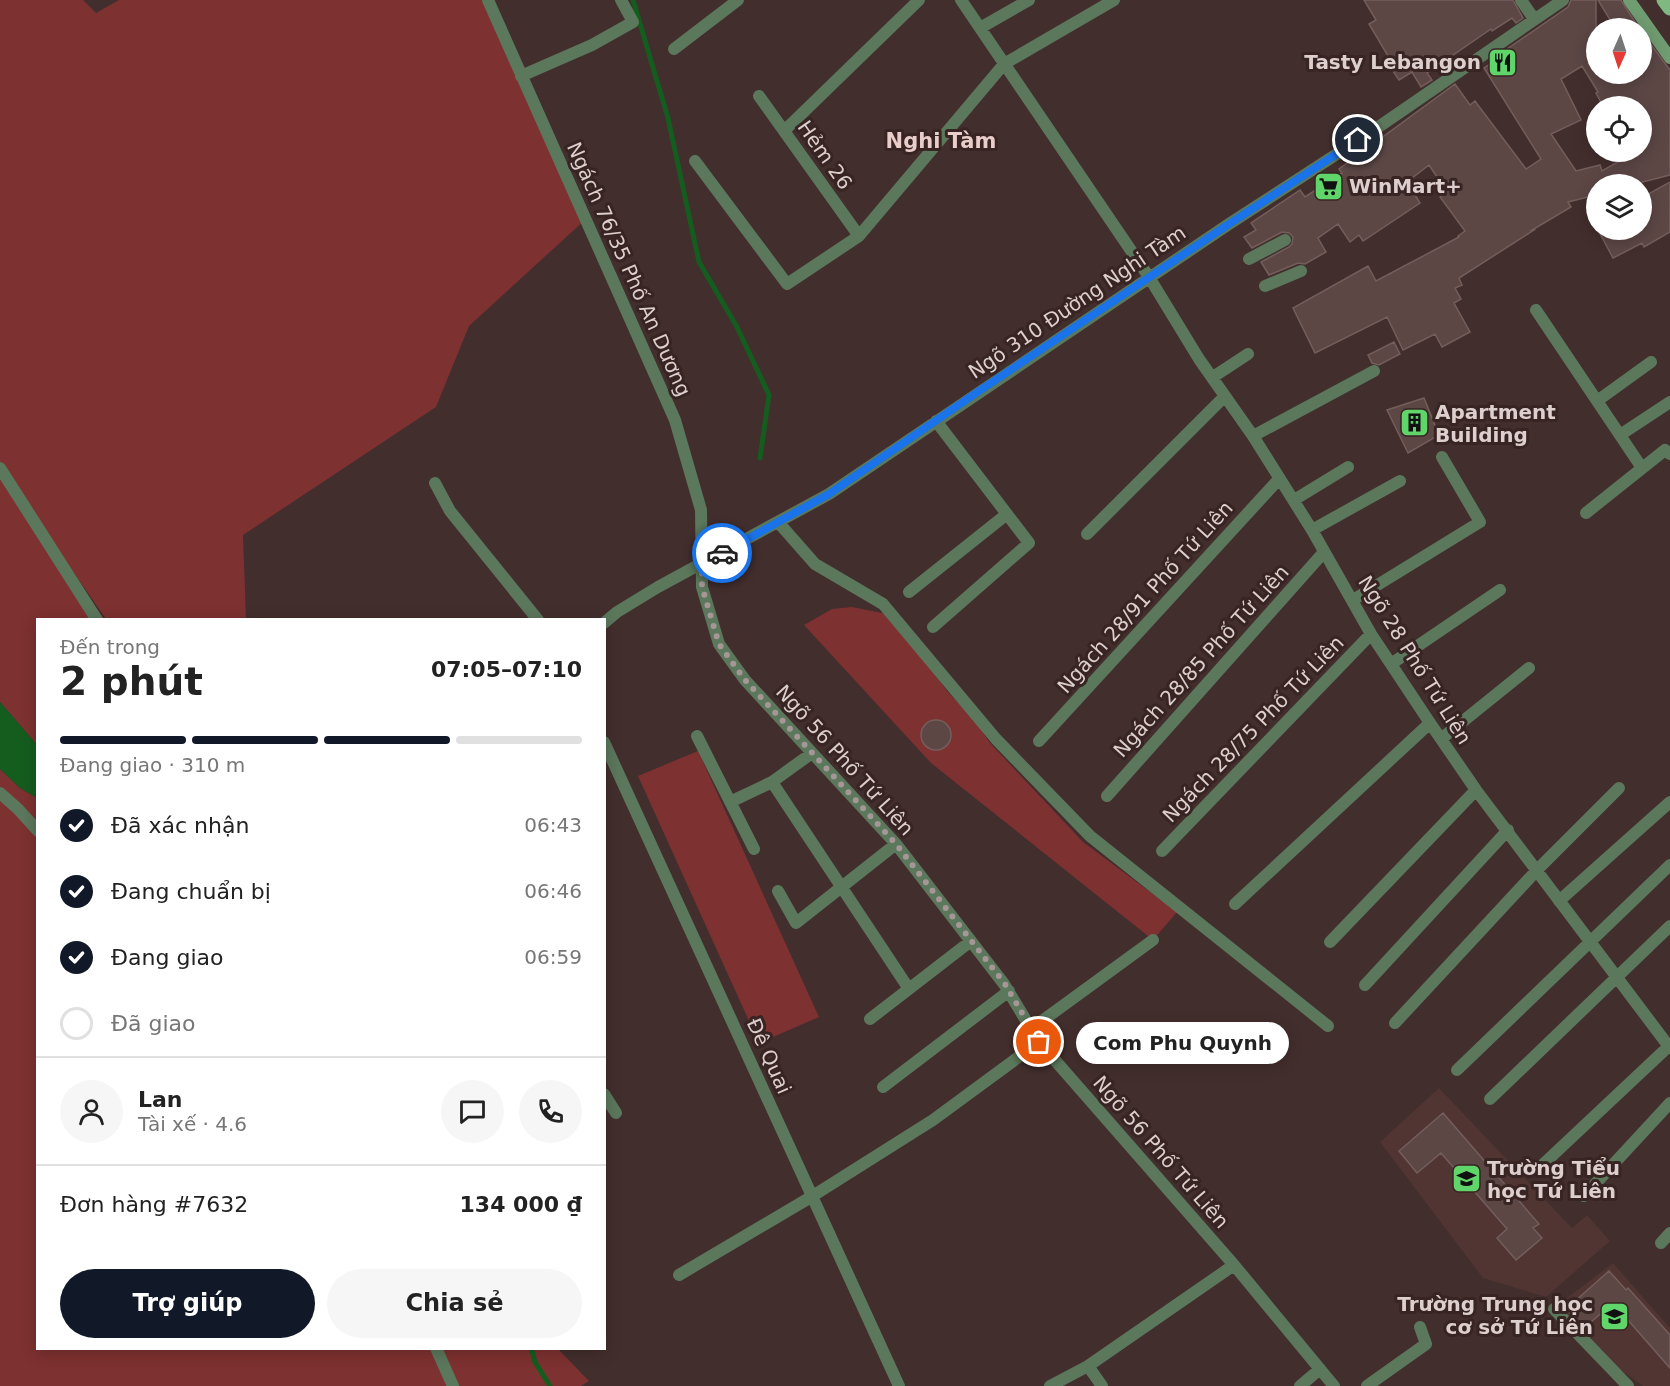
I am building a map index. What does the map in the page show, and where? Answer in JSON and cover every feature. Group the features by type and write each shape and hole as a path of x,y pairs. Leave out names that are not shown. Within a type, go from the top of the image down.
{"main road":[{"path":"1664,0 1670,8"}],"street":[{"name":"Ngách 76/35 Phố An Dương","path":"488,0 675,420 701,510 702,564"},
{"path":"521,76 592,45 633,22 621,0"},
{"path":"674,49 738,0"},
{"path":"784,131 919,0"},
{"name":"Ngõ 28 Phố Tứ Liên","path":"961,0 1149,277 1253,436 1312,530 1371,634 1430,723 1476,790 1538,869 1589,942 1668,1040"},
{"path":"980,28 1029,0"},
{"path":"695,161 787,284 859,236 1004,64 1114,0"},
{"path":"1521,0 1534,19"},
{"path":"1629,0 1670,58"},
{"name":"Ngõ 310 Đường Nghi Tàm","path":"606,621 617,612 829,494 1149,277 1377,128 1561,1"},
{"name":"Hẻm 26","path":"759,96 859,236"},
{"path":"1249,259 1285,240"},
{"path":"1265,286 1301,271"},
{"path":"1536,310 1642,468"},
{"path":"1213,377 1248,354"},
{"path":"1597,401 1651,362"},
{"path":"1253,436 1374,371"},
{"path":"1087,534 1225,396"},
{"path":"1620,435 1670,402"},
{"path":"933,627 1029,543 936,421"},
{"path":"1586,513 1665,450 1670,454"},
{"path":"1353,600 1480,522 1442,457"},
{"path":"1294,500 1348,467"},
{"path":"0,468 96,618"},
{"name":"Ngách 28/91 Phố Tứ Liên","path":"1039,741 1279,479"},
{"path":"1312,530 1400,481"},
{"path":"435,483 450,511 536,618"},
{"path":"909,592 1007,514"},
{"path":"778,522 815,564 883,604 996,740 1090,836 1328,1026"},
{"name":"Ngách 28/85 Phố Tứ Liên","path":"1107,796 1324,552"},
{"name":"Ngõ 56 Phố Tứ Liên","path":"702,564 702,587 719,644 745,680 896,844 1009,991 1039,1042 1234,1264 1334,1386"},
{"path":"1391,664 1500,590"},
{"name":"Ngách 28/75 Phố Tứ Liên","path":"1162,850 1371,634"},
{"path":"1441,738 1529,668"},
{"path":"1235,904 1430,723"},
{"path":"697,736 754,849"},
{"name":"Đê Quai","path":"606,746 899,1386"},
{"path":"730,802 772,782 812,753"},
{"path":"772,782 909,989"},
{"path":"1395,1023 1538,869 1619,788"},
{"path":"1330,942 1476,790"},
{"path":"0,793 36,829"},
{"path":"1559,901 1670,802"},
{"path":"1365,985 1508,830"},
{"path":"778,891 796,923 896,844"},
{"path":"1456,1070 1670,865"},
{"path":"1490,1100 1670,926"},
{"path":"1031,1029 1153,940"},
{"path":"870,1019 971,941"},
{"path":"883,1087 1009,991"},
{"path":"1537,1170 1668,1040"},
{"path":"679,1275 811,1197 933,1120 1039,1042"},
{"path":"606,1097 616,1113"},
{"path":"1584,1197 1670,1103"},
{"path":"1661,1243 1670,1233"},
{"path":"1050,1386 1088,1366 1234,1264"},
{"path":"1554,1309 1628,1386"},
{"path":"1367,1386 1426,1344 1420,1327"},
{"path":"437,1350 453,1386"},
{"path":"1088,1366 1102,1386"},
{"path":"1300,1386 1320,1370"}],"shaded area":[{"path":"0,0 83,0 96,13 119,0 489,0 586,219 469,326 436,407 243,535 246,618 105,618 51,540 103,618 36,618 36,744 0,702"},
{"path":"852,607 892,615 947,691 976,722 990,743 1083,842 1177,912 1153,940 931,763 804,625 832,609"},
{"path":"0,702 36,744 36,797 20,788 0,769"},
{"path":"698,751 819,1017 759,1043 638,776"},
{"path":"0,769 20,788 36,797 36,1350 559,1350 589,1381 581,1386 0,1386"},
{"name":"Trường Tiểu học Tứ Liên","path":"1439,1088 1572,1228 1587,1215 1610,1241 1546,1297 1483,1278 1380,1142"},
{"name":"Trường Trung học cơ sở Tứ Liên","path":"1613,1263 1670,1328 1670,1386 1643,1386 1614,1365 1558,1305"}],"building":[{"path":"1364,0 1513,0 1523,18 1516,23 1512,18 1492,31 1491,29 1427,73 1432,80 1421,87 1412,72 1399,80 1391,68 1394,66 1369,24 1376,20"},
{"path":"1571,0 1596,0 1596,18 1586,18 1586,72 1582,66 1561,79 1581,120 1551,134 1576,171 1600,165 1602,171 1618,162 1652,162 1652,96 1598,96 1593,84 1652,84 1652,46 1670,70 1670,175 1652,180 1652,174 1586,174 1586,198 1568,202 1571,207 1459,278 1462,285 1455,288 1461,299 1454,303 1470,332 1442,347 1435,334 1403,350 1387,317 1315,353 1293,308 1368,266 1376,281 1459,237 1465,231 1440,197 1447,192 1429,165 1407,182 1420,203 1363,241 1359,235 1350,242 1338,224 1318,238 1326,252 1305,264 1298,263 1269,275 1261,262 1289,247 1293,237 1289,233 1282,232 1252,248 1244,237 1256,230 1251,223 1300,190 1305,197 1342,173 1339,169 1455,84 1470,105 1475,101 1526,169 1541,159 1484,68 1507,49 1568,7"},
{"path":"1598,0 1621,0 1633,18 1609,18"},
{"path":"1670,182 1670,232 1644,247 1642,243 1613,258 1603,240 1652,240 1652,192"},
{"path":"1394,342 1400,354 1379,365 1372,363 1368,355"},
{"name":"Apartment Building","path":"1424,398 1439,435 1408,453 1387,410"},
{"path":"936,720 947,724 951,735 947,746 936,750 925,746 921,735 925,724"},
{"path":"1443,1113 1539,1224 1533,1228 1542,1238 1516,1260 1497,1238 1507,1229 1441,1153 1417,1173 1399,1151"},
{"path":"1609,1271 1626,1290 1628,1288 1670,1335 1670,1368 1613,1303 1584,1328 1566,1309"}],"waterway":[{"path":"633,0 668,118 699,262 737,327 769,395 760,458"},
{"path":"532,1350 535,1362 550,1386"}],"way so far":[{"path":"722,553 702,564 702,587 719,644 745,680 896,844 1005,984 1039,1042"}],"place":[{"name":"Tasty Lebangon","path":"1502,62"},
{"name":"WinMart+","path":"1328,186"},
{"name":"Apartment Building","path":"1414,423"},
{"name":"Com Phu Quynh","path":"1039,1042"},
{"name":"Trường Tiểu học Tứ Liên","path":"1466,1179"},
{"name":"Trường Trung học cơ sở Tứ Liên","path":"1614,1316"}],"district":[{"name":"Nghi Tàm","path":"941,141"}],"route":[{"path":"722,553 829,494 979,391 1358,140"}]}
